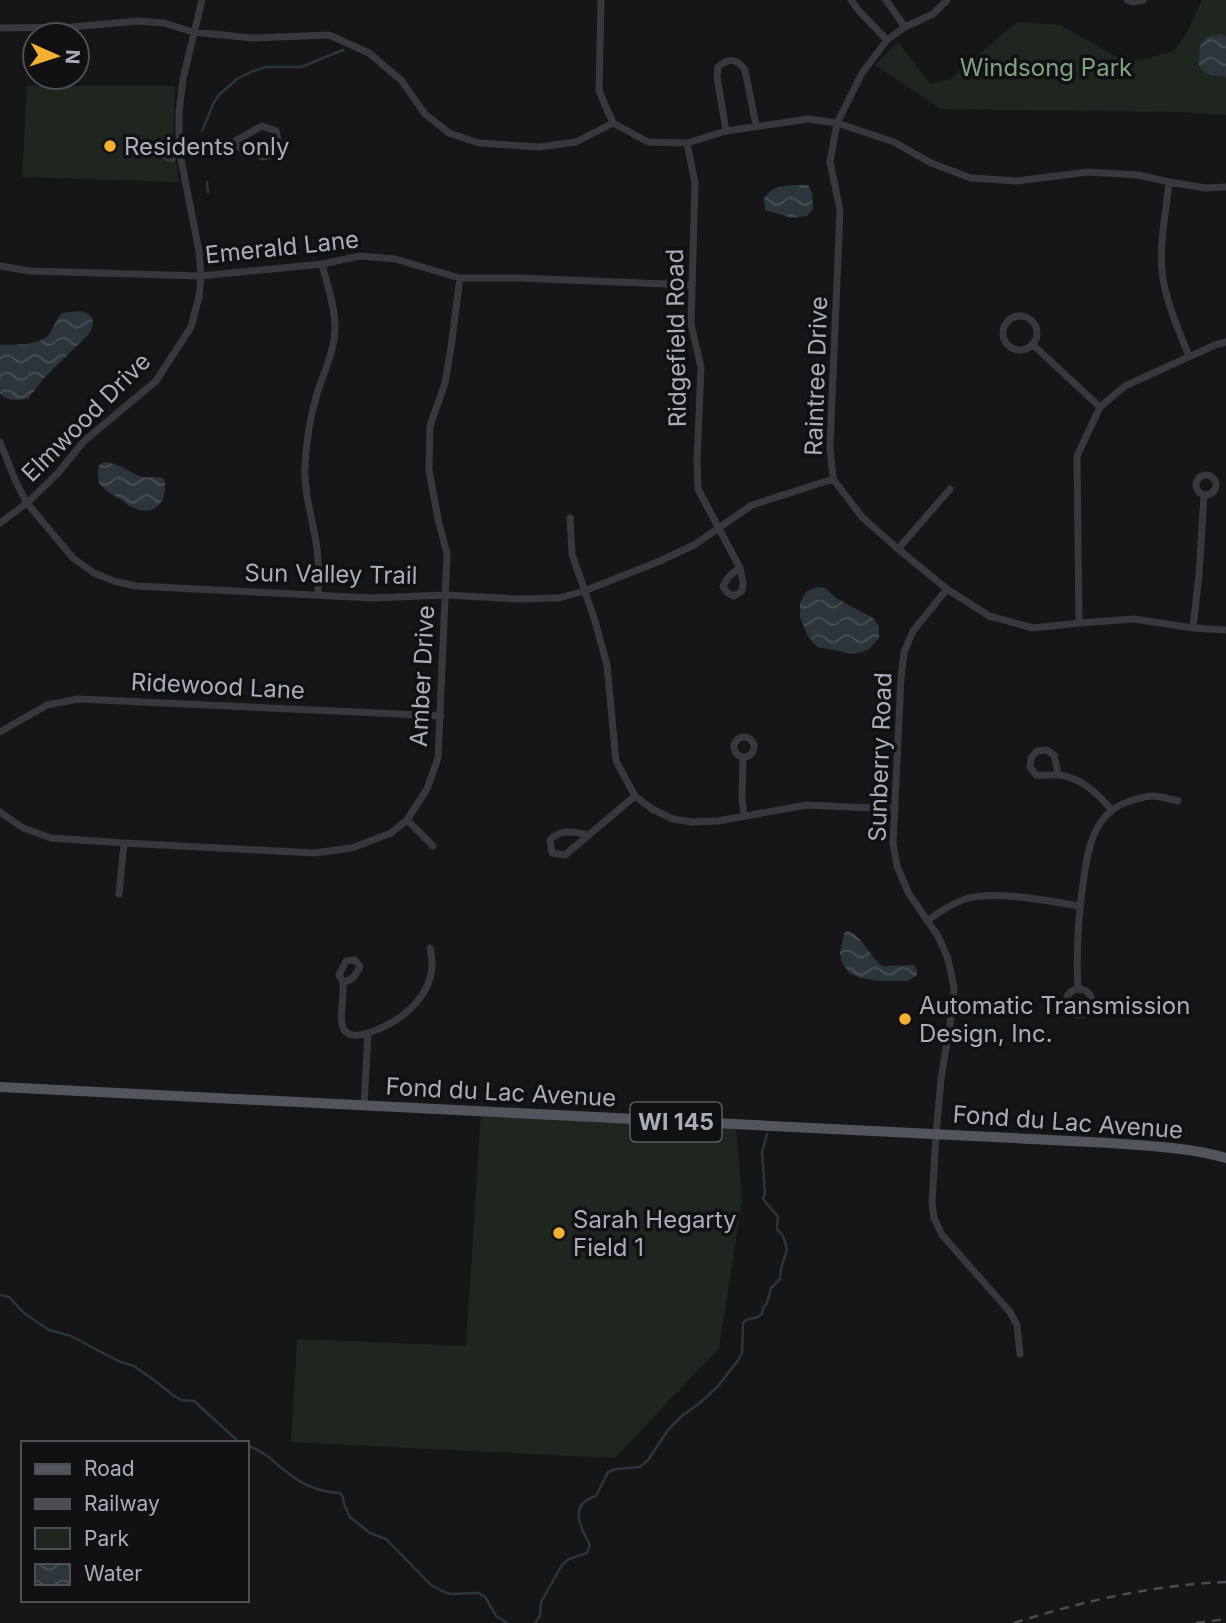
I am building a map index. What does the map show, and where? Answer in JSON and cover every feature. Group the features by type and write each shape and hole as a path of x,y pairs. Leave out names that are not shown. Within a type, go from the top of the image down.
{"main road":[{"name":"Fond du Lac Avenue","path":"0,1087 1110,1143 1210,1153 1226,1152"},
{"name":"Fond du Lac Avenue","path":"1210,1153 1226,1158"}],"street":[{"name":"Elmwood Drive","path":"0,523 27,503 58,473 84,441 156,381 191,327 201,276 199,250 179,149 180,101 202,0"},
{"path":"601,0 599,92 613,123 648,142 687,143 756,125 808,119 837,123 894,142 931,163 971,178 1017,181 1088,172 1139,175 1205,188 1226,187"},
{"path":"851,0 887,40"},
{"path":"886,0 905,27"},
{"name":"Raintree Drive","path":"947,0 933,14 905,27 887,40 862,73 837,123 830,163 841,210 830,446 833,479 862,517 898,549 947,589 989,616 1033,628 1134,619 1226,631"},
{"path":"1127,0 1143,0"},
{"path":"0,28 72,27 138,21 164,23 193,32 252,38 329,35 369,53 401,80 425,114 449,132 479,143 539,146 576,142 613,123"},
{"path":"726,131 717,78 718,67 732,60 740,63 745,70 756,125"},
{"path":"179,149 230,144 262,126 276,131 279,144 274,154 263,157 230,144"},
{"name":"Ridgefield Road","path":"687,143 695,183 691,324 701,367 698,489 740,568"},
{"path":"170,144 164,147 163,151 166,157 172,159"},
{"path":"1169,182 1163,277 1170,308 1189,356"},
{"name":"Emerald Lane","path":"0,266 30,271 201,276 322,264 360,256 395,258 460,278 691,285"},
{"path":"318,595 320,571 305,470 311,419 330,358 335,329 335,313 322,264"},
{"name":"Amber Drive","path":"0,812 23,828 51,838 314,853 352,848 391,833 407,820 427,789 438,758 447,554 429,470 430,426 445,383 460,278"},
{"path":"1018,316 1030,318 1037,334 1032,344 1028,348 1018,349 1008,345 1003,330 1008,320 1018,316"},
{"path":"1079,623 1077,456 1100,407 1125,386 1226,342"},
{"path":"1032,344 1100,407"},
{"name":"Sun Valley Trail","path":"0,442 27,503 73,558 94,573 136,586 373,598 446,595 559,598 584,591 684,550 752,505 833,479"},
{"path":"898,549 950,489"},
{"path":"1193,628 1203,495"},
{"path":"570,517 572,554 596,621 607,665 616,761 635,796 652,809 673,819 692,822 718,821 806,805 895,809"},
{"name":"Sunberry Road","path":"947,589 913,631 904,652 893,844 897,866 909,894 938,936 948,959 954,987 936,1135 932,1203 937,1227 1010,1312 1017,1325 1020,1354"},
{"name":"Ridewood Lane","path":"0,732 47,705 78,699 441,716"},
{"path":"1058,774 1054,755 1046,750 1037,751 1031,758 1030,767 1036,775 1058,774 1071,778 1104,800 1112,811"},
{"path":"743,757 744,816"},
{"path":"589,835 565,832 556,834 550,840 552,853 565,855 589,835 635,796"},
{"path":"1078,989 1076,958 1080,906 1093,835 1112,811 1125,803 1152,796 1178,801"},
{"path":"407,820 433,846"},
{"path":"119,894 124,844"},
{"path":"927,921 947,907 967,898 1027,898 1080,906"},
{"path":"343,983 342,1027 353,1035 383,1028 400,1019 415,1006 426,988 432,970 430,947"},
{"path":"364,1106 368,1033"}],"green space":[{"name":"Windsong Park","path":"1202,0 1226,0 1226,115 941,109 875,65 898,42 930,84 949,80 1017,22 1060,25 1115,56 1139,61 1174,51 1186,34"},
{"path":"91,86 175,86 173,140 179,182 22,177 27,91 91,91"},
{"path":"481,1112 736,1125 742,1201 719,1348 615,1458 291,1442 297,1339 466,1346"}],"water":[{"path":"1221,34 1226,36 1226,77 1207,74 1199,66 1199,53 1204,40"},
{"path":"794,185 808,185 812,193 813,209 807,216 792,218 765,210 764,198 770,191"},
{"path":"80,311 91,316 93,326 89,334 44,378 28,399 13,400 3,396 0,393 0,345 40,341 50,333 62,313"},
{"path":"105,462 142,477 164,479 164,494 159,505 148,511 142,510 130,506 105,490 99,483 98,472 99,465"},
{"path":"817,587 825,588 836,598 873,618 879,626 879,638 868,650 854,654 817,647 807,635 800,617 800,603 806,592"},
{"path":"848,931 858,938 882,966 914,965 917,975 908,981 877,981 849,973 842,963 840,953 844,933"}],"waterway":[{"path":"202,131 214,102 237,79 266,67 301,67 343,50"},
{"path":"207,182 208,192"},
{"path":"535,1623 540,1616 541,1602 562,1565 569,1559 587,1553 590,1545 579,1517 582,1504 596,1496 608,1472 640,1467 648,1460 668,1430 718,1386 742,1353 743,1323 762,1314 771,1288 780,1279 787,1249 783,1236 777,1229 778,1217 763,1198 762,1152 767,1134"},
{"path":"0,1295 9,1297 24,1313 49,1330 71,1336 118,1361 134,1366 174,1396 181,1400 194,1401 238,1441"},
{"path":"248,1446 264,1454 306,1485 340,1493 350,1517 370,1533 386,1539 431,1585 450,1594 479,1593 486,1598 496,1616 507,1623"}],"railway":[{"path":"1014,1623 1118,1595 1226,1582"},
{"path":"1196,1623 1226,1619"}],"place":[{"name":"Residents only","path":"110,146"},
{"name":"Automatic Transmission Design, Inc.","path":"905,1019"},
{"name":"Sarah Hegarty Field 1","path":"559,1233"}]}
